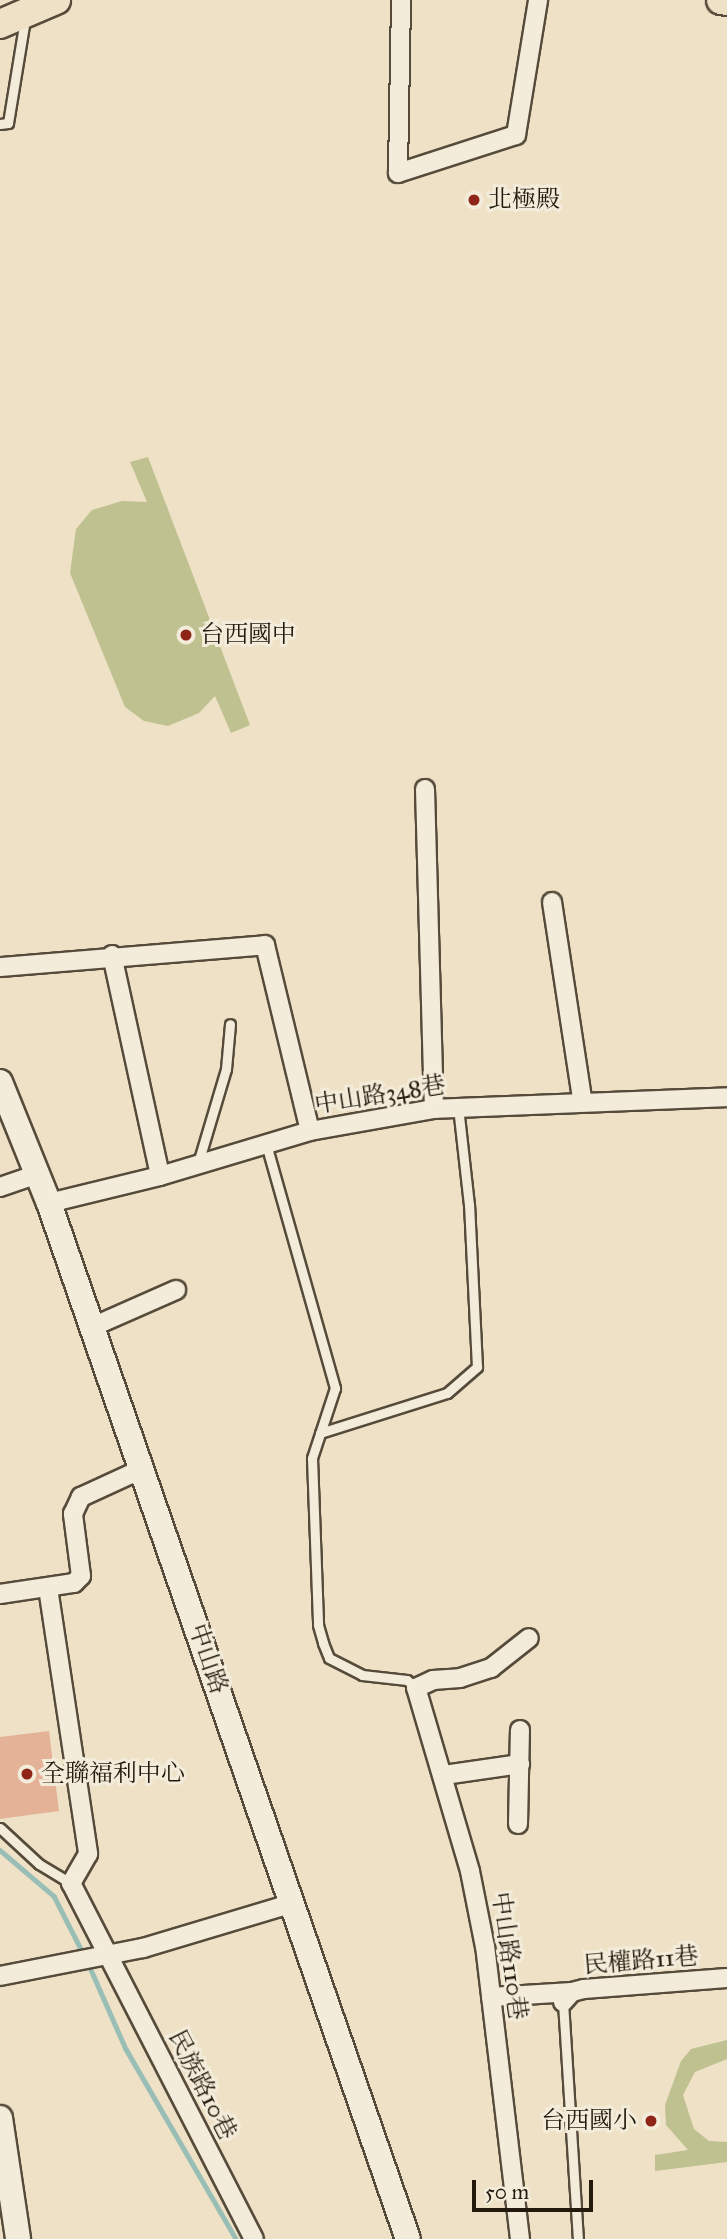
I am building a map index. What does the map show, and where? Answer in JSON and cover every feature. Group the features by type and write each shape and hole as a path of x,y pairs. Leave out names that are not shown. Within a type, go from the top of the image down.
{"main road":[{"path":"0,24 25,6 56,0"},
{"path":"721,0 727,1"}],"street":[{"path":"401,0 398,173 516,135 538,0"},
{"path":"425,789 434,1109"},
{"path":"552,902 582,1100"},
{"path":"0,967 265,945 310,1131"},
{"path":"112,956 160,1176"},
{"name":"中山路","path":"0,1082 50,1203 408,2239"},
{"name":"中山路348巷","path":"50,1203 160,1176 310,1131 434,1109 582,1100 727,1097"},
{"path":"0,1187 37,1174"},
{"path":"92,1327 176,1290"},
{"path":"0,1594 74,1583 81,1576 73,1514 81,1497 142,1469"},
{"path":"48,1588 88,1854 71,1883"},
{"path":"416,1688 433,1679 460,1678 491,1668 529,1638"},
{"name":"中山路110巷","path":"416,1688 444,1774 470,1871 491,1997 520,2239"},
{"path":"518,1824 520,1730"},
{"path":"444,1774 520,1764"},
{"name":"民族路10巷","path":"71,1883 254,2239"},
{"path":"0,1976 106,1953 143,1948 293,1903"},
{"name":"民權路11巷","path":"491,1997 568,1997 727,1978"},
{"path":"0,2118 18,2239"}],"lane":[{"path":"0,124 8,123 25,6"},
{"path":"197,1165 226,1069 230,1024"},
{"path":"320,1433 447,1393 477,1367 470,1205 458,1107"},
{"path":"266,1144 335,1388 312,1458 318,1625 329,1658 362,1675 407,1680 416,1688"},
{"path":"0,1828 39,1864 71,1883"},
{"path":"568,1997 578,2239"}],"green space":[{"path":"148,457 250,725 231,733 215,696 199,713 168,726 144,721 125,707 70,573 76,529 92,510 122,501 147,502 130,462"},
{"path":"727,2040 727,2059 695,2072 683,2095 694,2129 709,2141 727,2142 727,2162 655,2171 655,2155 688,2150 666,2125 665,2105 681,2061 691,2049"}],"building":[{"name":"全聯福利中心","path":"49,1731 59,1811 0,1819 0,1737"}],"waterway":[{"path":"0,1850 54,1896 84,1955"},
{"path":"88,1963 126,2049 236,2239"}],"place":[{"name":"北極殿","path":"474,200"},
{"name":"台西國中","path":"186,635"},
{"name":"全聯福利中心","path":"27,1774"},
{"name":"台西國小","path":"651,2121"}]}
